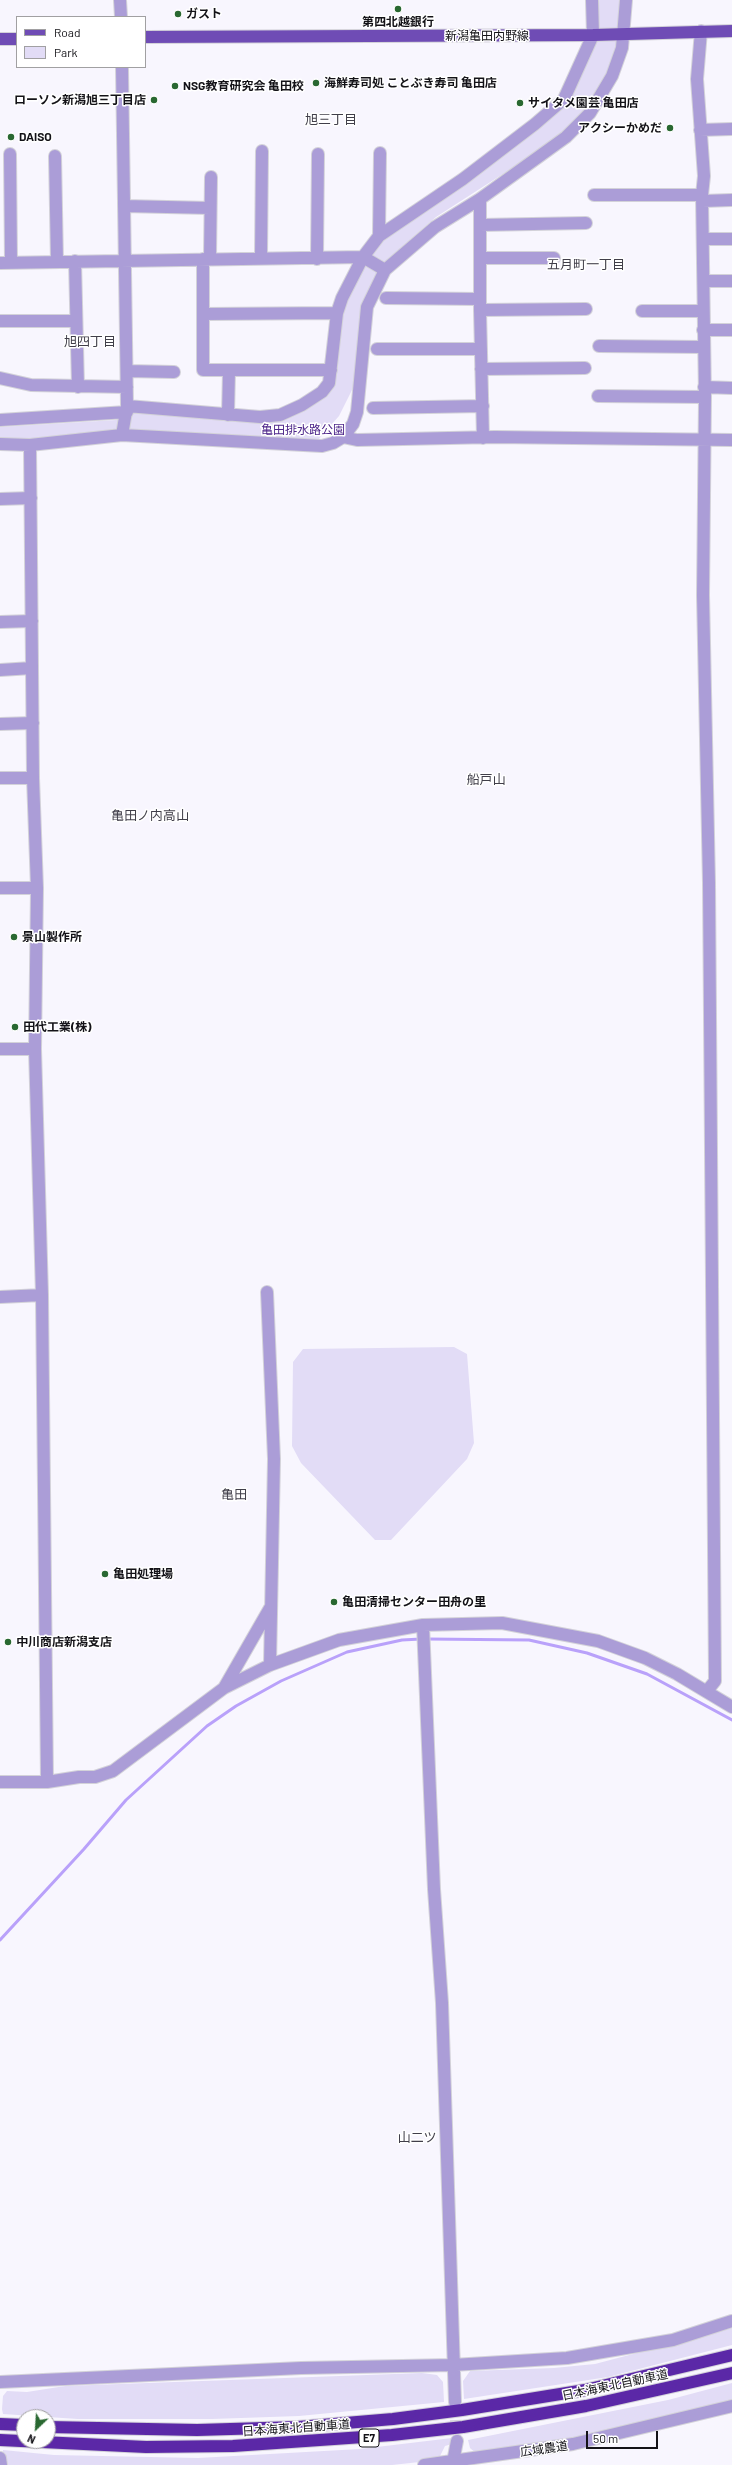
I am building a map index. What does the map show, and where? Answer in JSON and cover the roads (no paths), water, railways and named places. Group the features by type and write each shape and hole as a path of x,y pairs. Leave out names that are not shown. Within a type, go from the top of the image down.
{"highway":[{"name":"日本海東北自動車道","path":"56,2427 197,2430 298,2427 393,2419 462,2410 585,2390 732,2356"},
{"name":"日本海東北自動車道","path":"0,2440 75,2445 226,2446 392,2436 463,2427 564,2410 648,2393 732,2373"},
{"path":"0,2424 16,2425"}],"main road":[{"name":"新潟亀田内野線","path":"146,37 594,35 732,31"},
{"path":"0,39 16,39"}],"street":[{"path":"120,0 121,16"},
{"path":"0,420 127,409 260,417 280,415 297,408 322,392 329,383 337,313 342,298 363,258 379,236 463,179 535,124 564,98 594,35 592,0"},
{"path":"0,444 30,445 122,435 322,446 333,443 343,437 352,424 357,412 367,307 385,270 435,227 480,199 566,137 590,113 612,76 622,48 626,0"},
{"path":"701,31 697,80 704,176 703,330 705,441 703,595 710,883 715,1681 707,1691"},
{"path":"122,68 127,409 122,435"},
{"path":"700,130 732,128"},
{"path":"261,258 262,151"},
{"path":"379,236 380,153"},
{"path":"10,154 6,263 261,258 363,258 385,270"},
{"path":"318,154 318,259"},
{"path":"55,156 57,262"},
{"path":"211,177 203,314 203,370 331,370"},
{"path":"594,194 732,200"},
{"path":"480,199 480,304 483,438"},
{"path":"124,206 210,208"},
{"path":"480,226 586,223"},
{"path":"704,239 732,238"},
{"path":"480,258 554,258"},
{"path":"75,261 75,321 78,387"},
{"path":"704,281 732,281"},
{"path":"386,298 586,309"},
{"path":"642,311 703,311"},
{"path":"203,314 337,313"},
{"path":"0,322 75,321"},
{"path":"703,330 732,330"},
{"path":"599,346 704,347"},
{"path":"377,349 481,349"},
{"path":"481,369 585,368"},
{"path":"127,371 174,372"},
{"path":"228,415 229,371"},
{"path":"0,378 31,385 127,387"},
{"path":"598,396 705,392 732,388"},
{"path":"373,408 482,406"},
{"path":"343,437 357,440 483,438 683,439 705,441 732,440"},
{"path":"30,445 33,778 37,888 35,1049 42,1295 47,1782"},
{"path":"0,499 31,498"},
{"path":"0,622 32,621"},
{"path":"0,670 32,668"},
{"path":"0,724 33,723"},
{"path":"0,778 33,778"},
{"path":"0,888 37,888"},
{"path":"0,1049 35,1049"},
{"path":"267,1292 274,1459 270,1665"},
{"path":"0,1297 42,1295"},
{"path":"224,1688 271,1607"},
{"path":"0,1782 47,1782 79,1777 95,1777 113,1772 224,1688 270,1665 339,1640 423,1628 502,1623 592,1639 645,1658 707,1691 732,1707"},
{"path":"423,1628 434,1889 442,2003 452,2364 455,2402"},
{"path":"0,2382 278,2369 452,2364 567,2358 673,2340 732,2321"},
{"name":"広域農道","path":"424,2465 573,2444 732,2406"},
{"path":"452,2462 457,2441"},
{"path":"0,2458 1,2465"}],"waterway":[{"path":"0,1940 84,1849 126,1800 207,1726 236,1706 281,1681 347,1652 402,1640 421,1639"},
{"path":"427,1639 529,1640 587,1653 647,1674 732,1720"}],"tunnel":[{"path":"455,2402 457,2441"}],"place":[{"name":"第四北越銀行","path":"398,9"},
{"name":"ガスト","path":"178,14"},
{"name":"海鮮寿司処 ことぶき寿司 亀田店","path":"316,83"},
{"name":"NSG教育研究会 亀田校","path":"175,86"},
{"name":"ローソン新潟旭三丁目店","path":"154,100"},
{"name":"サイタメ園芸 亀田店","path":"520,103"},
{"name":"アクシーかめだ","path":"670,128"},
{"name":"DAISO","path":"11,137"},
{"name":"景山製作所","path":"14,937"},
{"name":"田代工業(株)","path":"15,1027"},
{"name":"亀田処理場","path":"105,1574"},
{"name":"亀田清掃センター田舟の里","path":"334,1602"},
{"name":"中川商店新潟支店","path":"8,1642"}],"district":[{"name":"旭三丁目","path":"331,120"},
{"name":"五月町一丁目","path":"586,265"},
{"name":"旭四丁目","path":"90,342"},
{"name":"船戸山","path":"486,780"},
{"name":"亀田ノ内高山","path":"150,816"},
{"name":"亀田","path":"234,1495"},
{"name":"山二ツ","path":"417,2138"}],"park label":[{"name":"亀田排水路公園","path":"303,430"}]}
